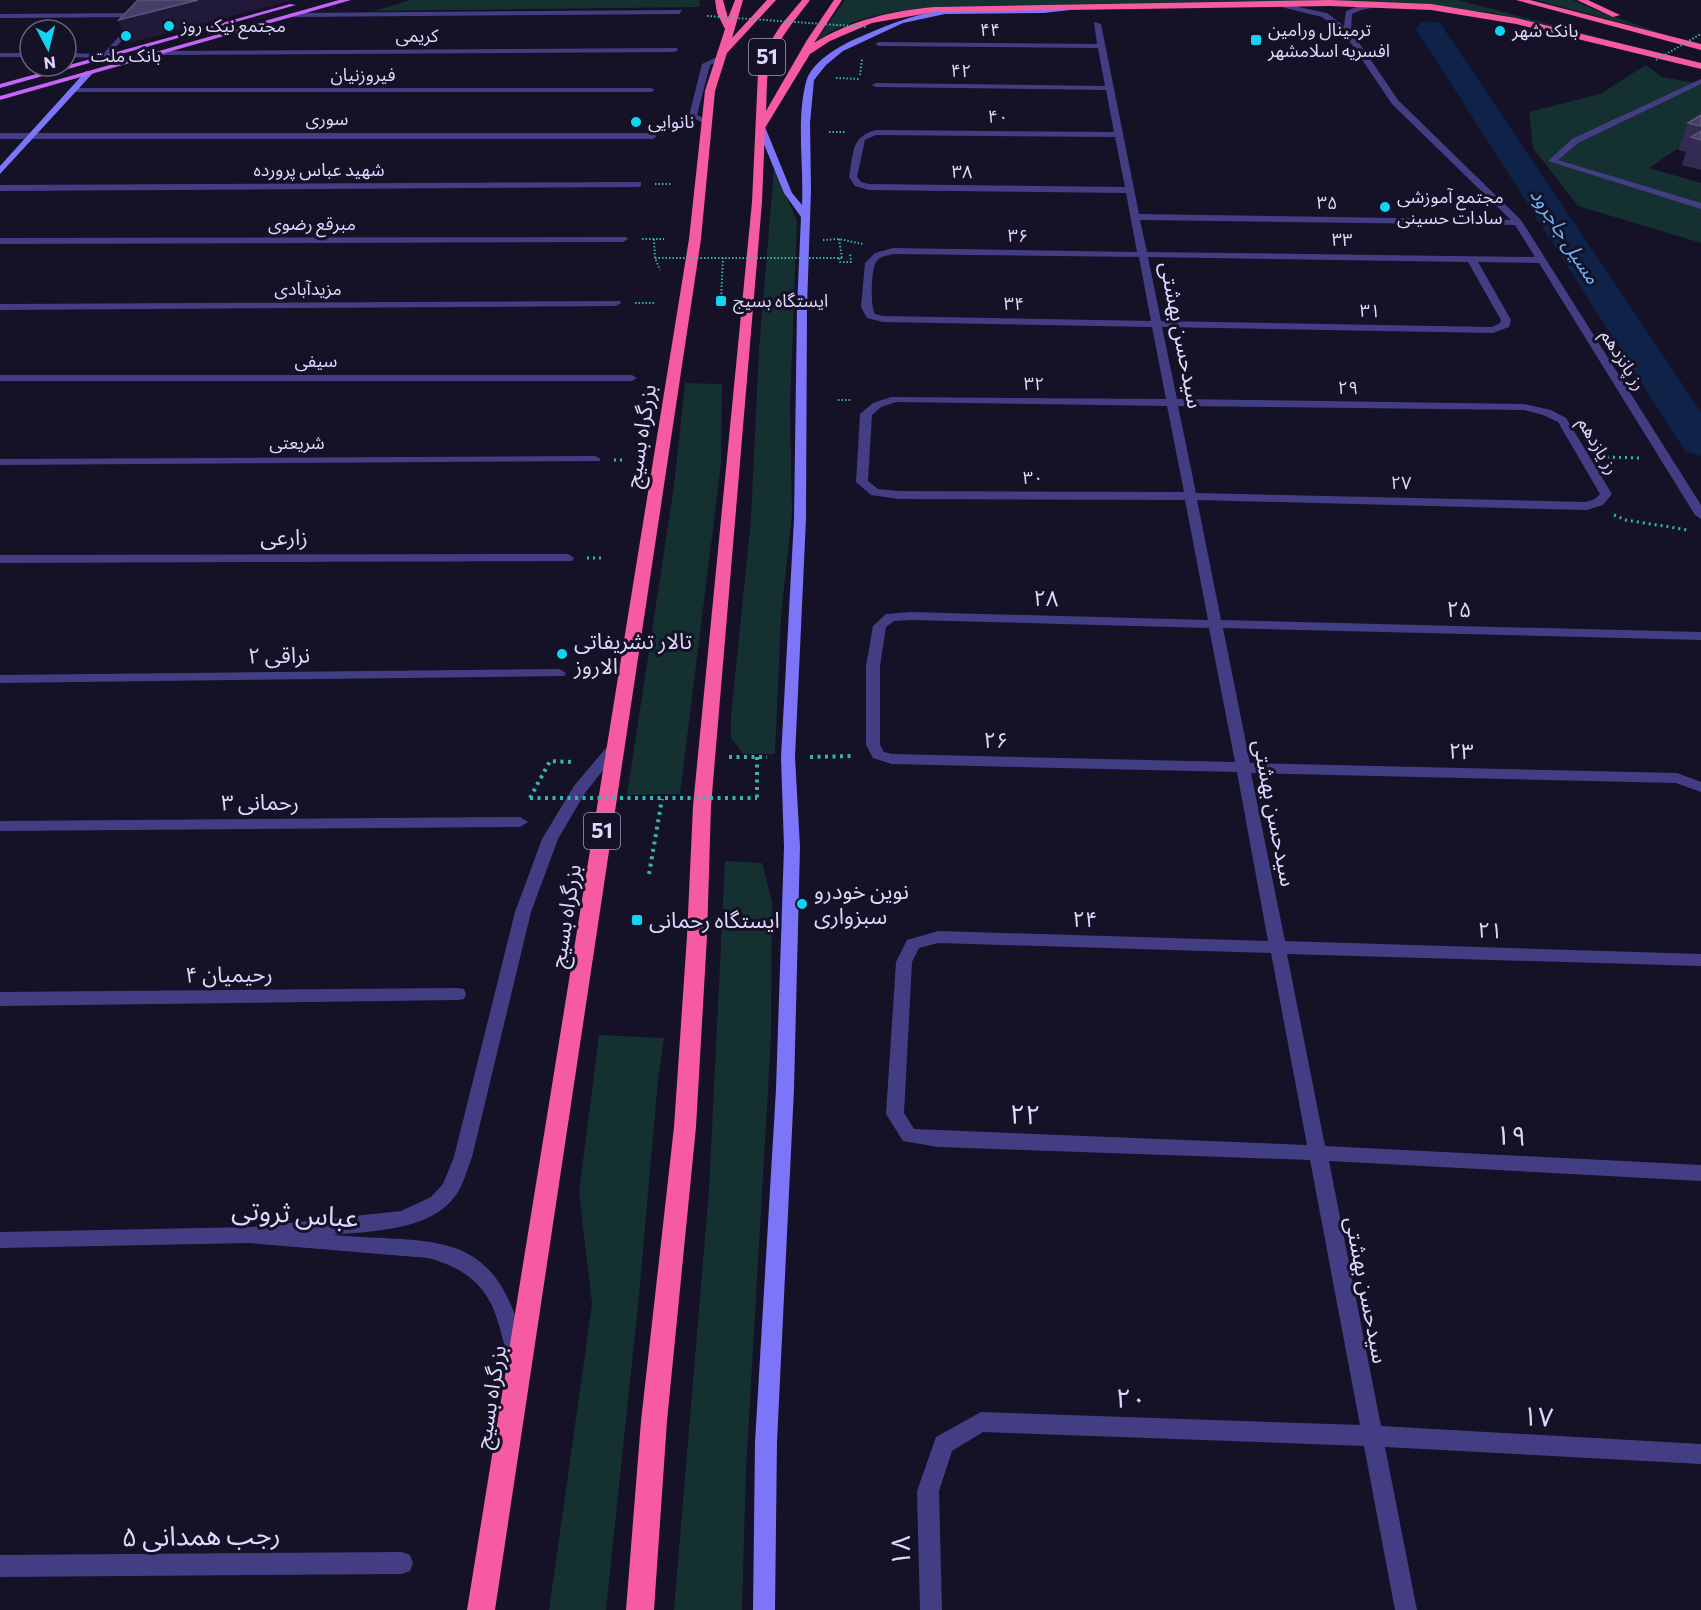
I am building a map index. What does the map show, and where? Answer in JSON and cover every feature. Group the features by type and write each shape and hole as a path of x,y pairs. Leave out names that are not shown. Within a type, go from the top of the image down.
{"highway":[{"path":"719,0 721,13 729,28"},
{"path":"722,55 739,0"},
{"name":"بزرگراه بسیج","path":"481,1610 695,239 710,91 722,55 772,0"},
{"name":"51","path":"640,1610 654,1421 685,1127 697,936 702,806 757,202 763,73 770,50 784,27 806,0"},
{"path":"761,127 807,52 810,39 838,0"},
{"path":"1520,0 1701,47"},
{"path":"1581,0 1627,19 1701,41"},
{"path":"807,52 849,26 899,13 947,8 1384,4 1479,13 1701,66"},
{"path":"1508,9 1701,61"}],"main road":[{"path":"0,98 347,0"},
{"path":"0,86 298,3"},
{"path":"764,1610 766,1442 785,1089 792,847 788,758 800,519 806,123 810,80 823,63 840,49 886,26 926,15 1044,11 1082,6"},
{"path":"0,171 105,56"},
{"path":"761,127 788,193 806,216"}],"street":[{"path":"78,55 105,56 157,0"},
{"path":"1275,4 1324,15 1347,31 1349,13 1359,8 1384,4"},
{"path":"292,15 679,12"},
{"path":"0,16 143,15"},
{"name":"سیدحسن بهشتی","path":"1097,24 1191,496 1406,1610"},
{"name":"رز پانزدهم","path":"1347,31 1395,102 1518,222 1701,514"},
{"name":"۴۴","path":"879,44 1102,46"},
{"name":"کریمی","path":"159,53 674,50"},
{"path":"0,55 18,55"},
{"path":"1701,81 1575,141 1552,161 1701,206"},
{"name":"۴۲","path":"876,85 1110,88"},
{"name":"فیروزنیان","path":"75,90 651,90"},
{"name":"۴۰","path":"876,132 1119,135"},
{"name":"۳۸","path":"876,132 861,139 853,177 858,184 869,187 1130,190"},
{"name":"سوری","path":"0,136 653,136"},
{"name":"شهید عباس پرورده","path":"0,188 638,184"},
{"name":"۳۵","path":"1136,217 1518,222"},
{"name":"مبرقع رضوی","path":"0,242 623,239"},
{"name":"۳۶","path":"893,251 1143,254"},
{"name":"۳۴","path":"893,251 878,255 870,262 866,308 871,316 883,319 1157,323"},
{"name":"۳۳","path":"1143,254 1541,260"},
{"name":"۳۱","path":"1157,323 1493,330 1505,325 1506,320 1470,259"},
{"name":"مزیدآبادی","path":"0,307 616,303"},
{"name":"سیفی","path":"0,378 632,378"},
{"name":"۳۲","path":"875,492 862,482 866,414 877,405 895,399 1172,402"},
{"name":"۲۹","path":"1172,402 1524,407"},
{"name":"رز یازدهم","path":"1524,407 1546,412 1562,420 1606,494 1599,502 1587,506"},
{"name":"شریعتی","path":"0,462 595,459"},
{"name":"۳۰","path":"875,492 898,495 1191,496"},
{"name":"۲۷","path":"1191,496 1587,506"},
{"name":"زارعی","path":"0,559 568,558"},
{"name":"۲۸","path":"880,627 891,617 911,615 1215,623"},
{"name":"۲۵","path":"1215,623 1701,636"},
{"name":"۲۶","path":"880,627 873,666 873,745 878,755 892,759 1243,766"},
{"name":"نراقی ۲","path":"0,679 559,673"},
{"path":"252,1235 403,1219 438,1203 450,1189 463,1157 523,912 542,860 550,839 579,790 616,745"},
{"name":"۲۳","path":"1243,766 1677,778 1701,788"},
{"name":"رحمانی ۳","path":"0,826 520,822"},
{"name":"۲۴","path":"904,962 913,944 938,937 1278,946"},
{"name":"۲۱","path":"1278,946 1701,960"},
{"name":"۲۲","path":"904,962 896,1114 909,1136 1318,1153"},
{"name":"رحیمیان ۴","path":"0,999 458,994"},
{"name":"۱۹","path":"1318,1153 1701,1173"},
{"name":"عباس ثروتی","path":"0,1240 252,1235 325,1243 426,1248 453,1256 476,1269 498,1292 509,1322 519,1364"},
{"name":"۲۰","path":"928,1491 944,1444 981,1422 1372,1436"},
{"name":"۱۷","path":"1372,1436 1701,1454"},
{"name":"۱۸","path":"928,1491 931,1610"},
{"name":"رجب همدانی ۵","path":"0,1566 402,1563"}],"path":[{"path":"707,16 867,27"},
{"path":"1656,60 1701,34"},
{"path":"860,79 863,50 879,44"},
{"path":"836,78 860,79 876,85"},
{"path":"654,239 655,258 660,270"},
{"path":"839,239 840,262 851,262 850,254"},
{"path":"804,242 839,239 893,251"},
{"path":"655,258 841,258"},
{"path":"722,301 723,258"},
{"path":"1583,456 1666,459"},
{"path":"1587,506 1626,520 1690,530"},
{"path":"571,762 550,761 530,798 757,798 757,757"},
{"path":"649,874 662,799"}],"green space":[{"path":"411,0 700,0 699,7 373,11"},
{"path":"845,0 1458,0 1646,50 1492,13 1409,3 1243,1 932,7 872,16 844,26 816,41"},
{"path":"1535,0 1573,0 1664,34"},
{"path":"1646,65 1662,77 1701,84 1701,133 1649,168 1701,183 1701,243 1578,206 1533,148 1529,112 1600,94"},
{"path":"774,169 797,220 790,407 792,514 781,617 775,754 743,754 731,738 731,716 751,519 759,349"},
{"path":"685,383 722,384 721,465 680,794 627,795 674,486"},
{"path":"725,861 762,863 772,902 771,1038 746,1470 742,1610 674,1610 709,1190"},
{"path":"599,1035 664,1038 606,1610 549,1610 592,1304 579,1192"}],"building":[{"path":"138,0 198,0 119,20"},
{"path":"1701,115 1701,126 1688,123"},
{"path":"1701,131 1701,140 1691,137"}],"waterway":[{"name":"مسیل جاجرود","path":"1430,29 1701,443"}],"place":[{"name":"مجتمع نیک‌ روز","path":"169,26"},
{"name":"بانک شهر","path":"1500,31"},
{"name":"بانک ملت","path":"126,36"},
{"name":"ترمینال ورامین افسریه اسلامشهر","path":"1256,40"},
{"name":"نانوایی","path":"636,122"},
{"name":"مجتمع آموزشی سادات حسینی","path":"1385,207"},
{"name":"ایستگاه بسیج","path":"721,301"},
{"name":"تالار تشریفاتی الاروز","path":"562,654"},
{"name":"نوین خودرو سبزواری","path":"802,904"},
{"name":"ایستگاه رحمانی","path":"637,920"}]}
